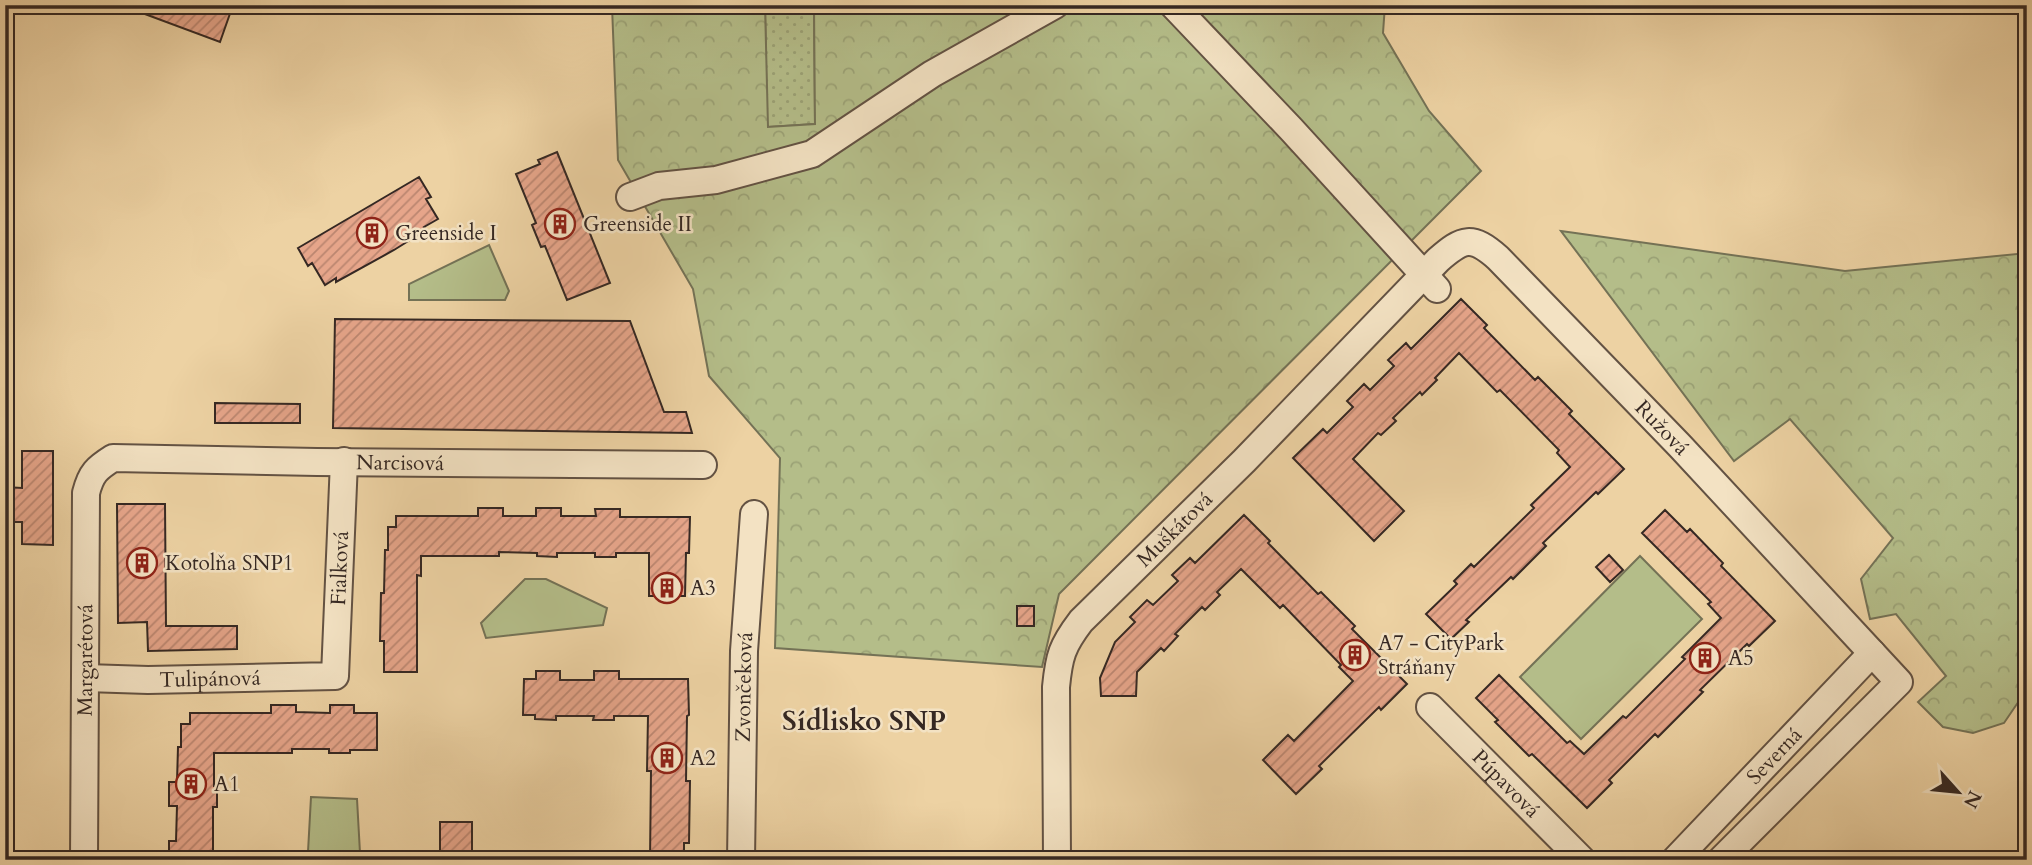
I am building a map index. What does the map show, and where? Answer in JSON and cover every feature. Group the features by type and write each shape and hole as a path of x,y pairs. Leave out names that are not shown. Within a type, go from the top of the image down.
{"street":[{"path":"630,197 659,186 716,180 812,154 932,74 1055,5"},
{"path":"1173,5 1433,274"},
{"name":"Ružová","path":"1433,274 1454,246 1469,241 1485,246 1680,446 1899,682"},
{"name":"Muškátová","path":"1058,860 1056,687 1059,660 1066,640 1080,621 1433,274"},
{"name":"Narcisová","path":"99,467 113,458 703,465"},
{"name":"Fialková","path":"335,676 344,461"},
{"name":"Margarétová","path":"85,860 86,493 89,478 99,467"},
{"name":"Zvončeková","path":"741,860 744,651 754,514"},
{"name":"Severná","path":"1675,860 1872,653"},
{"name":"Tulipánová","path":"86,678 148,680 335,676"},
{"name":"Severná","path":"1721,860 1899,682"},
{"name":"Púpavová","path":"1430,707 1582,860"}],"green space":[{"path":"765,5 814,5 815,124 767,127"},
{"path":"765,5 768,127 815,124 814,5 1385,5 1383,33 1429,111 1481,171 1059,594 1042,667 775,648 780,458 709,376 693,289 618,160 612,6"},
{"path":"1561,231 1845,271 2027,253 2027,653 2021,698 2004,723 1973,733 1943,727 1918,702 1946,676 1896,614 1870,619 1861,579 1893,538 1790,419 1734,461"},
{"path":"489,245 509,291 505,300 409,300 409,284"},
{"path":"1640,556 1702,619 1581,739 1520,677"},
{"path":"525,579 546,579 607,608 603,625 486,638 481,623"},
{"path":"311,797 357,799 360,853 308,852"}],"building":[{"path":"126,5 233,5 220,42"},
{"name":"Greenside II","path":"557,152 610,283 567,300 545,246 541,247 532,225 536,223 516,174 540,164 538,160"},
{"name":"Greenside I","path":"419,177 431,197 426,199 438,219 394,250 336,282 336,278 325,285 312,263 308,266 298,248"},
{"path":"1461,299 1487,325 1484,328 1535,380 1538,377 1572,411 1569,414 1624,469 1543,543 1546,546 1466,620 1469,622 1451,639 1426,614 1457,584 1454,581 1471,564 1474,567 1534,508 1531,505 1570,467 1557,453 1559,450 1459,353 1422,395 1420,392 1393,418 1396,421 1381,435 1378,433 1353,459 1404,511 1374,541 1293,458 1323,429 1327,433 1353,407 1347,401 1364,384 1370,390 1394,366 1388,360 1406,343 1411,349"},
{"path":"335,319 630,321 664,412 686,412 692,433 333,428"},
{"path":"215,403 300,404 300,423 215,423"},
{"path":"22,451 53,451 53,545 22,544 22,522 5,522 5,487 22,488"},
{"name":"Kotolňa SNP1","path":"117,504 165,504 166,626 237,626 237,649 148,651 147,622 118,623"},
{"name":"A3","path":"478,508 503,508 503,516 536,516 536,508 561,508 561,516 596,516 595,509 620,509 620,517 690,517 685,596 649,596 649,553 616,553 616,557 595,557 595,553 557,553 557,557 537,556 537,553 499,552 499,556 421,556 421,576 417,575 417,672 384,672 384,641 380,641 381,593 384,593 388,527 396,527 396,516 478,516"},
{"name":"A5","path":"1665,510 1687,532 1690,529 1723,563 1721,566 1775,621 1700,690 1703,692 1658,737 1655,734 1609,780 1612,783 1587,808 1532,754 1529,756 1495,722 1498,720 1476,698 1499,675 1567,743 1570,741 1584,754 1623,716 1626,718 1685,659 1682,657 1721,618 1708,604 1711,602 1642,533"},
{"name":"A7 - CityPark Stráňany","path":"1244,515 1318,594 1321,592 1355,626 1352,629 1407,684 1381,710 1379,707 1319,766 1322,769 1296,794 1263,760 1288,735 1294,741 1353,681 1283,605 1280,608 1241,569 1217,592 1220,595 1205,610 1202,607 1175,634 1178,636 1164,651 1161,648 1137,672 1136,696 1101,696 1100,678 1115,642 1135,622 1130,617 1147,600 1153,605 1178,581 1172,575 1190,558 1195,563"},
{"path":"1609,555 1623,570 1610,582 1596,567"},
{"path":"1017,606 1034,606 1034,626 1017,626"},
{"name":"A2","path":"536,671 560,671 560,680 594,680 594,671 619,671 619,679 688,679 686,781 690,781 689,843 684,843 684,860 650,860 651,771 647,771 648,716 614,716 614,720 593,720 594,716 556,716 556,720 535,719 535,715 523,715 524,679 536,679"},
{"name":"A1","path":"271,705 296,705 296,712 330,713 330,705 354,705 354,713 377,713 377,750 329,753 329,749 292,749 292,753 214,753 217,807 213,807 213,860 169,860 169,841 176,841 177,806 169,806 169,782 177,782 181,724 190,724 190,713 271,713"},
{"path":"440,822 472,822 472,860 440,860"}],"place":[{"name":"Greenside II","path":"560,224"},
{"name":"Greenside I","path":"372,233"},
{"name":"Kotolňa SNP1","path":"142,563"},
{"name":"A3","path":"667,588"},
{"name":"A7 - CityPark Stráňany","path":"1355,655"},
{"name":"A5","path":"1705,658"},
{"name":"A2","path":"667,758"},
{"name":"A1","path":"191,784"}],"district":[{"name":"Sídlisko SNP","path":"864,720"}]}
